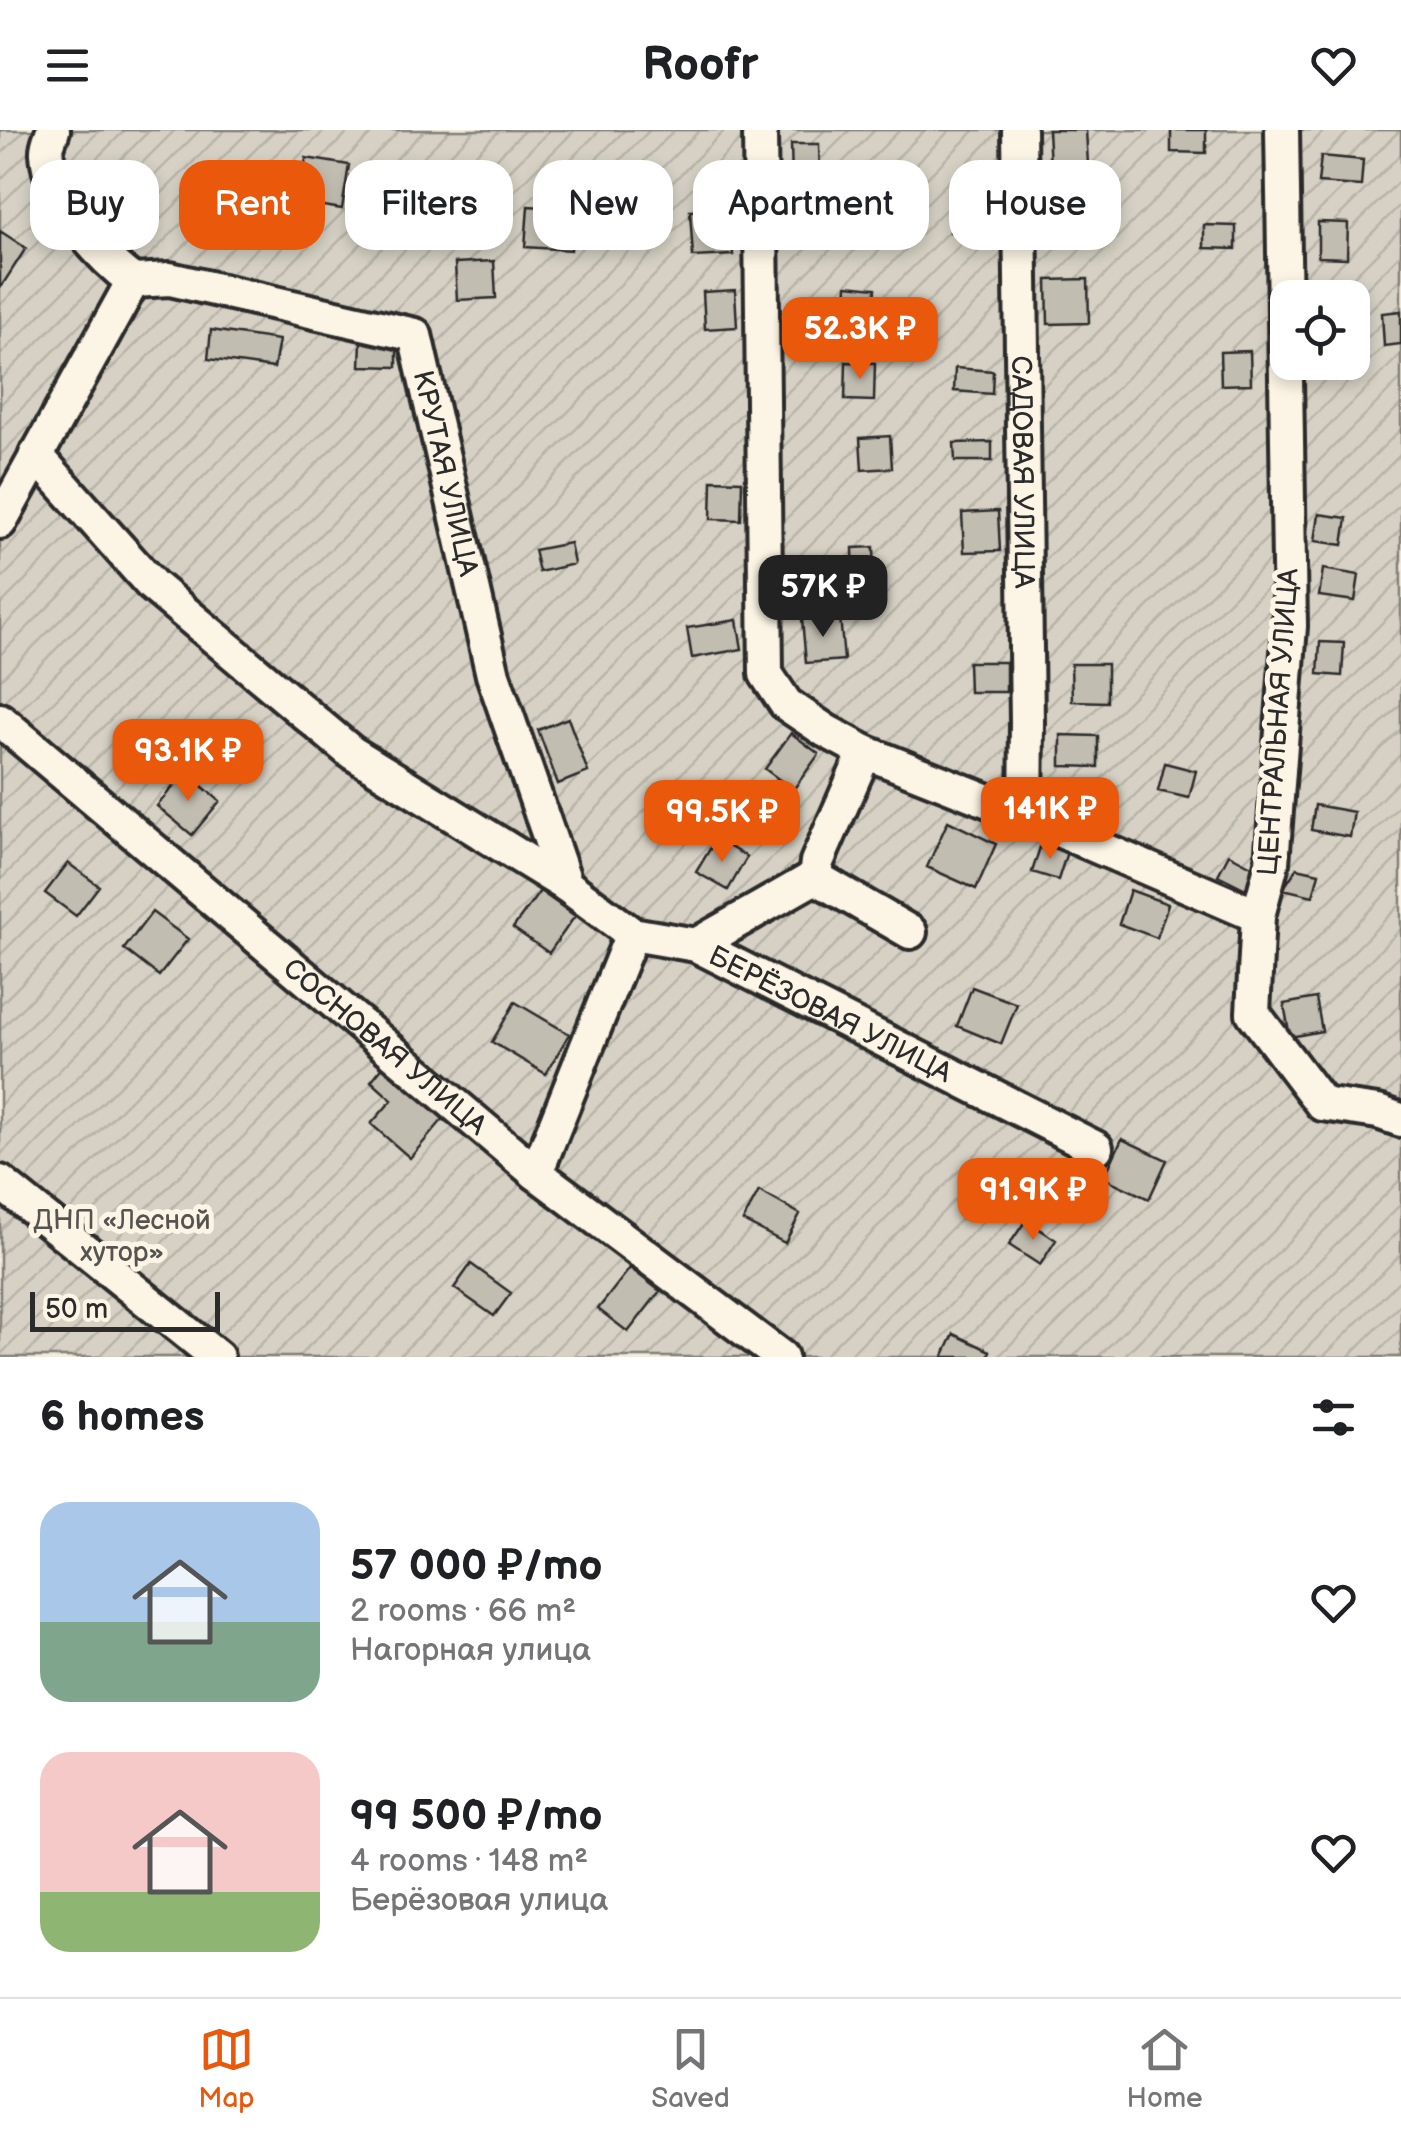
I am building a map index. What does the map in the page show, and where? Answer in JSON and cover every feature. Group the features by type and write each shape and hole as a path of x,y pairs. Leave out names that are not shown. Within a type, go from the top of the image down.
{"street":[{"path":"0,522 132,281 114,267 58,198 46,150 53,130"},
{"path":"760,130 766,674 786,704 826,732 865,752 1258,916"},
{"name":"САДОВАЯ УЛИЦА","path":"1019,130 1026,816"},
{"name":"ЦЕНТРАЛЬНАЯ УЛИЦА","path":"1282,130 1290,626 1272,863 1258,916 1253,1014 1322,1104 1378,1112 1401,1120"},
{"name":"КРУТАЯ УЛИЦА","path":"132,281 170,279 415,335 493,675 566,885"},
{"name":"БЕРЁЗОВАЯ УЛИЦА","path":"36,454 152,585 351,752 566,885 632,934 696,944 1096,1148"},
{"name":"СОСНОВАЯ УЛИЦА","path":"0,720 536,1173 781,1357"},
{"path":"815,877 817,862 865,752"},
{"path":"815,877 910,932"},
{"path":"696,944 815,877"},
{"path":"536,1173 632,934"},
{"path":"0,1182 217,1357"}],"green space":[{"name":"ДНП «Лесной хутор»","path":"0,130 1401,130 1401,1357 0,1357"}],"building":[{"path":"1048,130 1086,130 1088,160 1050,160"},
{"path":"1171,130 1206,130 1206,153 1171,152"},
{"path":"791,144 819,144 819,160 791,160"},
{"path":"1321,156 1363,160 1361,186 1318,183"},
{"path":"325,161 345,164 342,209 325,206"},
{"path":"528,206 533,206 533,248 525,247"},
{"path":"690,211 693,211 693,250 733,250 733,255 693,257"},
{"path":"1318,222 1348,223 1347,258 1318,257"},
{"path":"1204,225 1236,226 1236,249 1204,248"},
{"path":"0,231 26,248 1,287 0,286"},
{"path":"494,261 496,298 457,300 455,263"},
{"path":"1088,279 1089,323 1048,324 1047,280"},
{"path":"847,285 876,288 874,317 845,315"},
{"path":"735,290 737,327 705,329 703,292"},
{"path":"1401,311 1401,344 1384,346 1382,313"},
{"path":"211,330 279,340 274,368 208,359"},
{"path":"361,341 397,342 397,367 360,366"},
{"path":"1250,351 1251,384 1221,385 1220,352"},
{"path":"846,362 875,363 874,401 845,400"},
{"path":"955,368 993,371 992,394 954,391"},
{"path":"890,436 892,468 862,470 860,438"},
{"path":"992,442 992,461 955,461 954,443"},
{"path":"712,480 742,481 741,520 711,519"},
{"path":"998,511 1000,551 964,552 962,513"},
{"path":"1319,514 1347,518 1343,545 1315,541"},
{"path":"570,543 574,564 539,572 534,550"},
{"path":"874,547 875,585 854,586 853,548"},
{"path":"1323,569 1359,575 1355,601 1319,596"},
{"path":"840,616 844,660 806,663 802,619"},
{"path":"737,620 742,649 692,658 687,628"},
{"path":"1320,642 1344,643 1342,676 1318,674"},
{"path":"968,662 1006,662 1006,692 969,692"},
{"path":"1071,664 1107,664 1107,702 1072,701"},
{"path":"568,718 588,772 558,784 538,730"},
{"path":"791,733 819,754 793,790 765,769"},
{"path":"1061,735 1098,736 1098,767 1061,766"},
{"path":"1165,763 1196,771 1189,798 1158,791"},
{"path":"185,772 220,801 192,835 157,806"},
{"path":"1315,805 1354,812 1350,837 1311,830"},
{"path":"948,821 996,844 976,889 927,867"},
{"path":"716,839 747,857 728,890 696,872"},
{"path":"1041,844 1067,852 1058,880 1032,872"},
{"path":"1229,854 1261,871 1250,891 1218,875"},
{"path":"68,863 99,886 76,916 45,893"},
{"path":"1297,868 1319,873 1313,896 1283,889"},
{"path":"1130,890 1168,904 1157,938 1119,924"},
{"path":"540,891 575,916 549,953 513,928"},
{"path":"152,912 188,939 159,976 124,949"},
{"path":"972,987 1017,1004 1001,1044 957,1026"},
{"path":"1316,998 1322,1031 1290,1037 1284,1004"},
{"path":"515,1002 569,1034 546,1074 492,1042"},
{"path":"389,1059 418,1084 412,1091 444,1118 410,1158 371,1124 392,1100 371,1081"},
{"path":"1122,1139 1167,1160 1149,1199 1104,1178"},
{"path":"759,1191 800,1214 785,1243 743,1221"},
{"path":"1026,1220 1056,1240 1040,1265 1009,1245"},
{"path":"471,1264 511,1293 494,1316 454,1288"},
{"path":"630,1268 660,1291 628,1332 598,1309"},
{"path":"954,1334 990,1351 988,1357 943,1357"}]}
